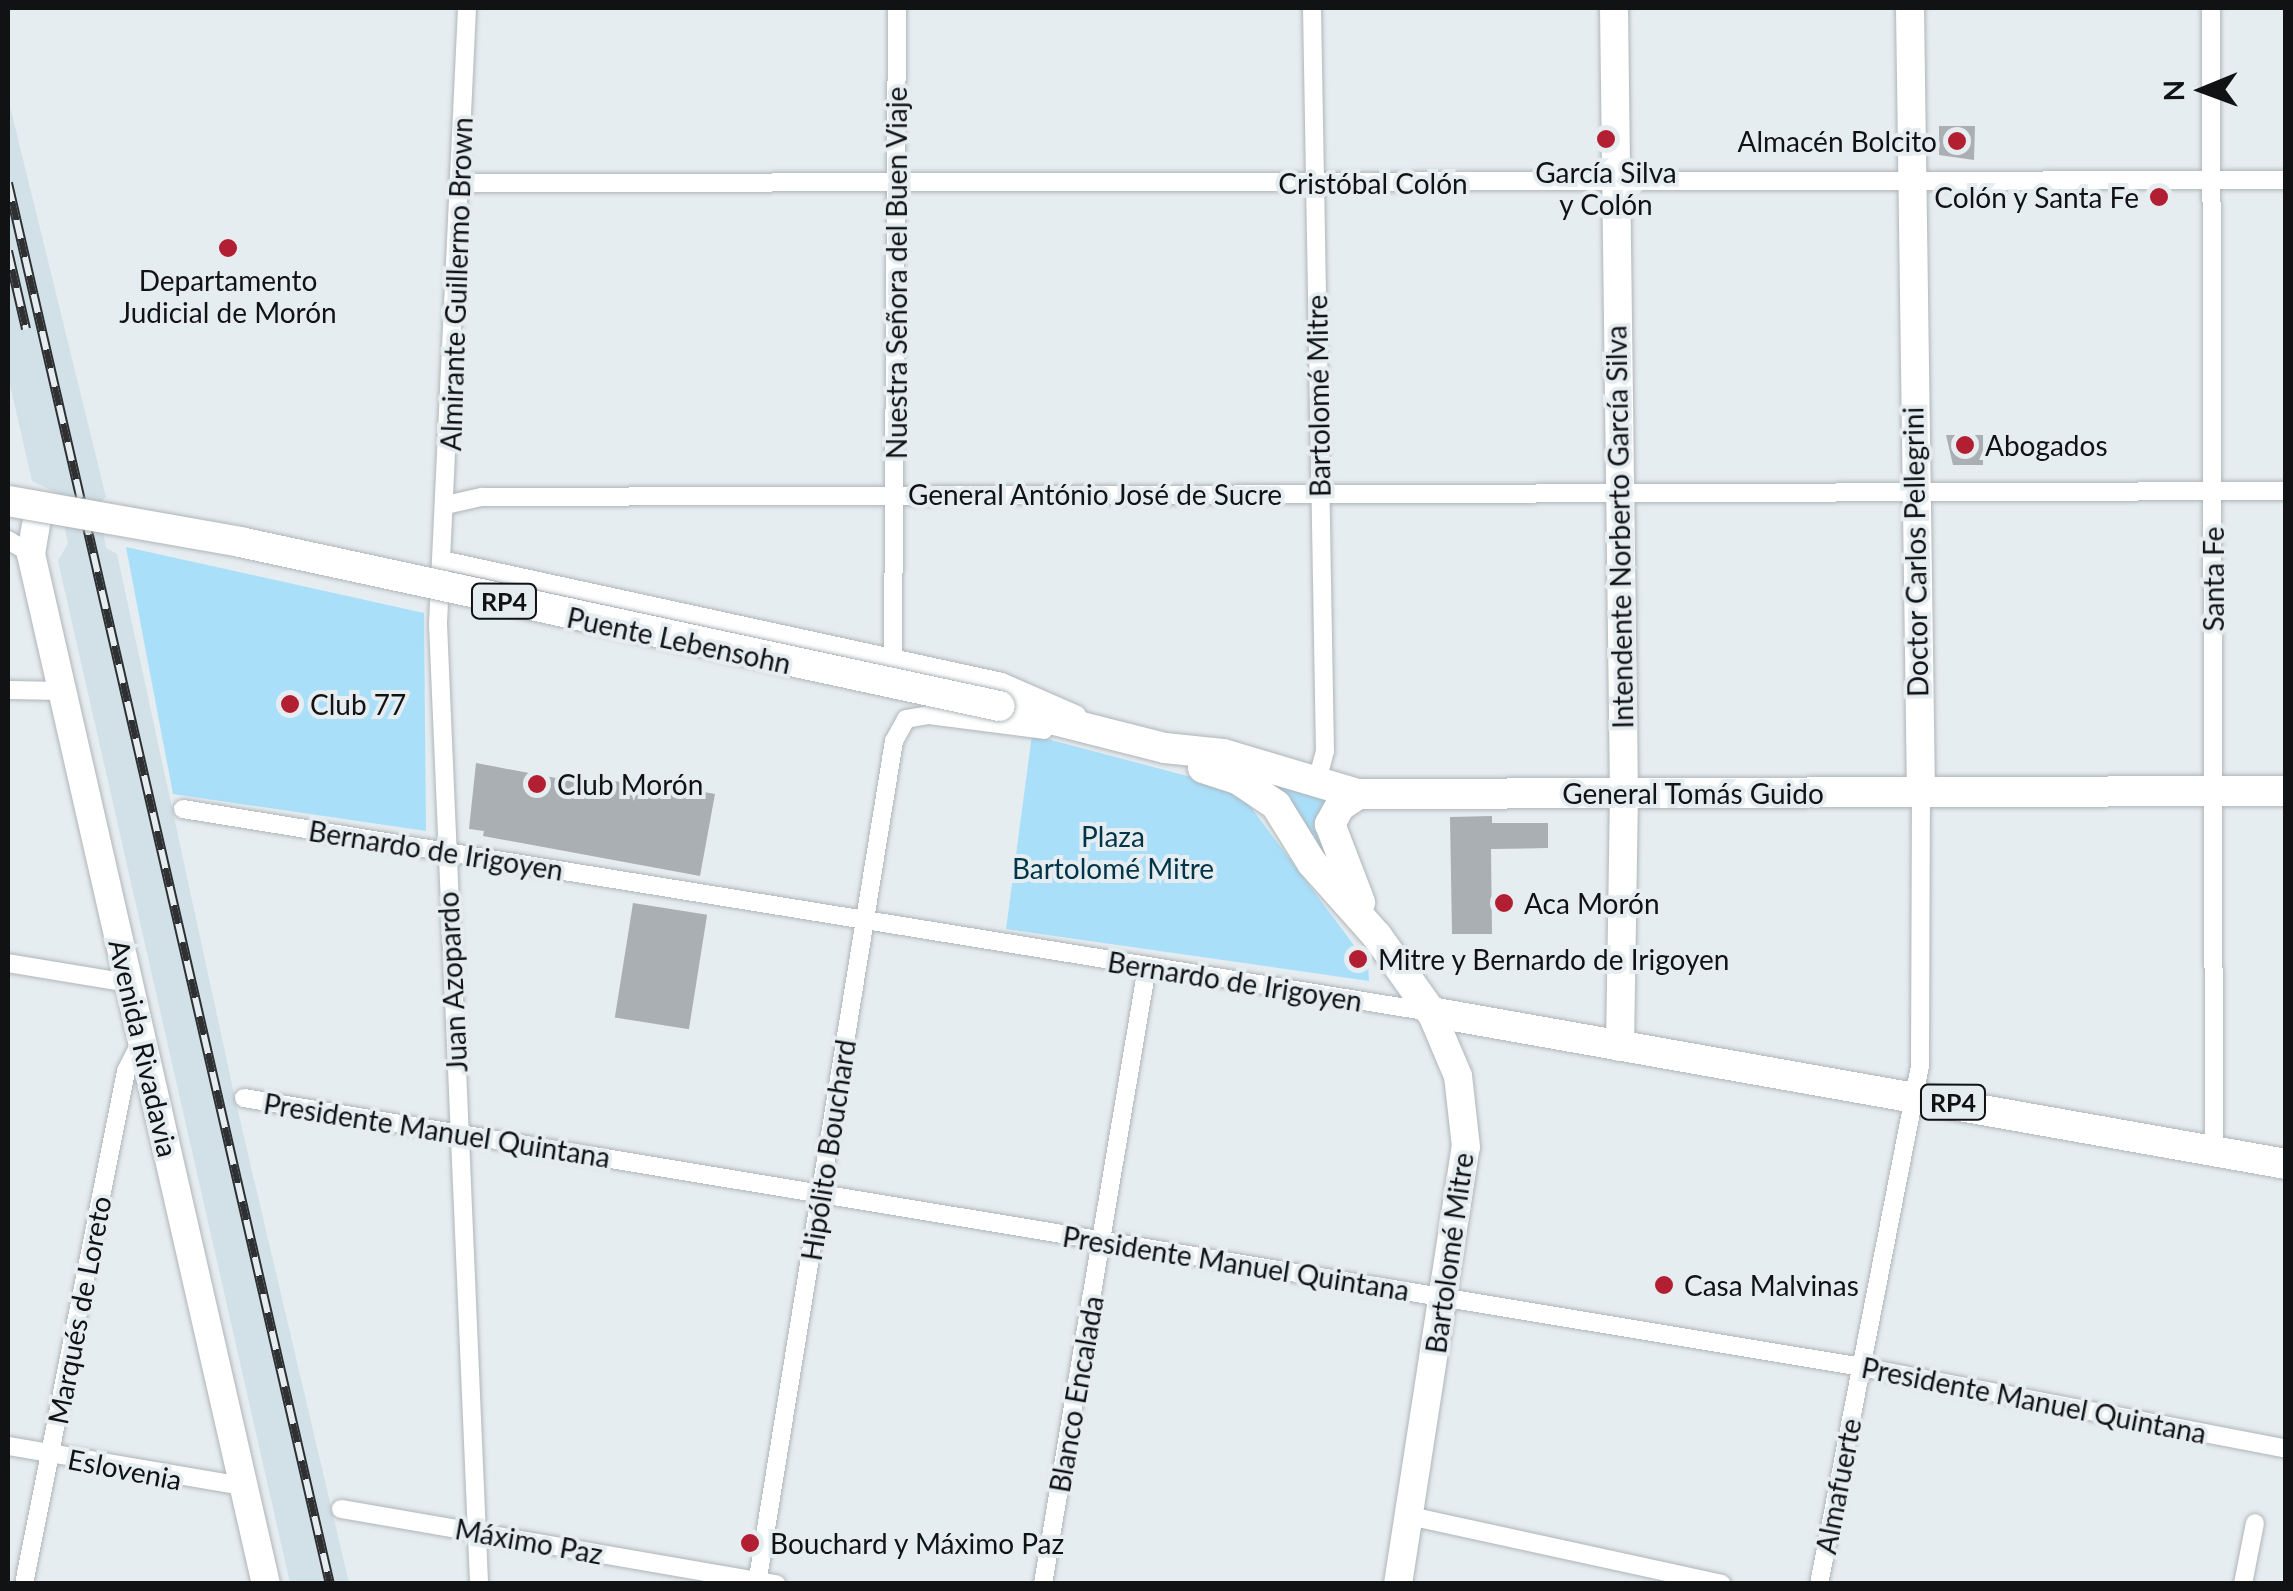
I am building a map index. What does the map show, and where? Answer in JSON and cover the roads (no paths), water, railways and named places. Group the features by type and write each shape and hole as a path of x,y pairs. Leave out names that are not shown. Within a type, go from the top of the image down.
{"main road":[{"name":"Puente Lebensohn","path":"8,504 240,542 999,706"},
{"name":"General Tomás Guido","path":"999,706 1164,748 1223,754 1358,794 2286,791"},
{"name":"Bartolomé Mitre","path":"1164,748 1239,780 1276,805 1312,864 1377,936 1431,1012"},
{"path":"1358,794 1340,806 1330,837 1377,936"},
{"name":"Bernardo de Irigoyen","path":"1431,1012 2286,1164"}],"street":[{"name":"Almirante Guillermo Brown","path":"441,572 467,8"},
{"name":"Nuestra Señora del Buen Viaje","path":"893,658 897,8"},
{"name":"Bartolomé Mitre","path":"1312,8 1325,751 1316,784"},
{"name":"Intendente Norberto García Silva","path":"1614,8 1616,492 1624,793 1620,1047"},
{"name":"Doctor Carlos Pellegrini","path":"1910,8 1922,1046 1914,1095"},
{"name":"Santa Fe","path":"2211,8 2214,1151"},
{"name":"Cristóbal Colón","path":"460,184 2286,180"},
{"name":"General António José de Sucre","path":"446,506 482,496 2286,491"},
{"path":"8,504 38,512 151,518 441,572"},
{"name":"Avenida Rivadavia","path":"38,512 19,547 64,691 266,1584"},
{"name":"General Tomás Guido","path":"441,572 893,658 1028,690 1110,732"},
{"name":"Juan Azopardo","path":"441,572 446,852 480,1533 478,1584"},
{"path":"8,690 64,691"},
{"name":"General Tomás Guido","path":"906,720 929,715 1110,732"},
{"name":"Hipólito Bouchard","path":"764,1582 821,1193 894,741 906,720"},
{"name":"Bernardo de Irigoyen","path":"183,809 1431,1012"},
{"path":"8,963 130,983"},
{"name":"Blanco Encalada","path":"1043,1584 1147,967"},
{"name":"Bartolomé Mitre","path":"1398,1584 1460,1202 1464,1111 1450,1049 1431,1012"},
{"name":"Marqués de Loreto","path":"24,1584 126,1071 142,1039"},
{"name":"Almafuerte","path":"1819,1584 1914,1095"},
{"name":"Presidente Manuel Quintana","path":"244,1098 1862,1367 2286,1448"},
{"name":"Eslovenia","path":"8,1446 242,1486"},
{"name":"Máximo Paz","path":"341,1509 764,1582"},
{"path":"1410,1516 1722,1584"},
{"path":"2243,1584 2255,1523"}],"railway":[{"path":"8,183 330,1584"},
{"path":"8,251 26,329"}],"place":[{"name":"García Silva y Colón","path":"1606,139"},
{"name":"Almacén Bolcito","path":"1957,141"},
{"name":"Colón y Santa Fe","path":"2159,197"},
{"name":"Departamento Judicial de Morón","path":"228,248"},
{"name":"Abogados","path":"1965,445"},
{"name":"Club 77","path":"290,704"},
{"name":"Club Morón","path":"537,784"},
{"name":"Aca Morón","path":"1504,903"},
{"name":"Mitre y Bernardo de Irigoyen","path":"1358,959"},
{"name":"Casa Malvinas","path":"1664,1285"},
{"name":"Bouchard y Máximo Paz","path":"750,1543"}],"park label":[{"name":"Plaza Bartolomé Mitre","path":"1113,852"}]}
